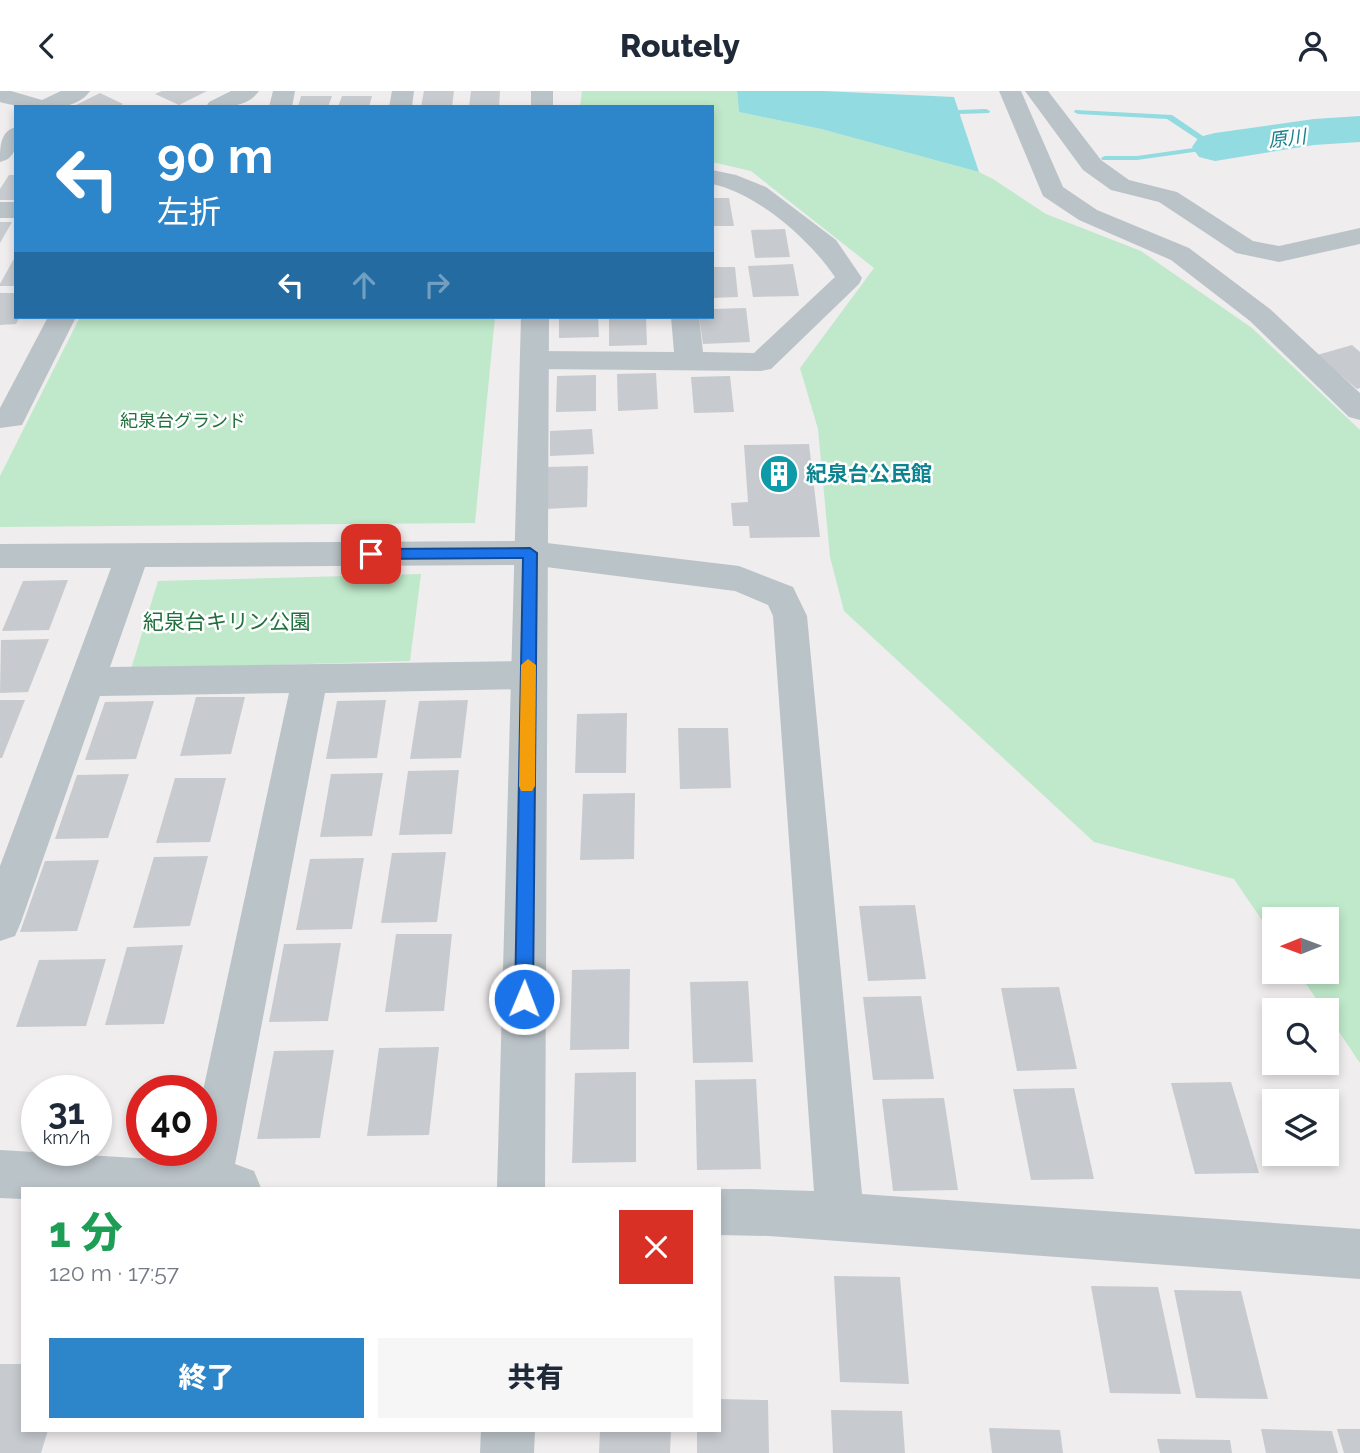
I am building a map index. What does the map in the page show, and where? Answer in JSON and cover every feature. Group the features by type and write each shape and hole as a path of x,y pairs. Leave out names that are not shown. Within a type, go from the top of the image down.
{"street":[{"path":"51,105 79,91"},
{"path":"221,105 248,91"},
{"path":"1010,91 1052,191 1088,215 1180,254 1260,315 1360,410"},
{"path":"1036,91 1092,165 1120,185 1168,197 1245,247 1279,254 1360,236"},
{"path":"0,95 33,105"},
{"path":"0,155 14,137"},
{"path":"535,360 761,362 849,278 827,246 757,192 714,177"},
{"path":"0,418 11,418 61,319"},
{"path":"521,1187 536,319"},
{"path":"685,319 689,361"},
{"path":"0,556 530,553 738,579 780,596 790,615 840,1217"},
{"path":"0,922 133,554"},
{"path":"87,682 528,675"},
{"path":"0,1174 222,1187 310,678"},
{"path":"721,1211 1360,1254"},
{"path":"507,1453 508,1432"}],"green space":[{"path":"582,91 737,91 739,112 821,129 979,172 1046,214 1141,251 1252,328 1360,430 1360,1063 1339,1032 1339,998 1316,998 1306,984 1339,984 1339,907 1262,907 1262,920 1234,879 1094,842 844,611 830,557 818,429 800,368 874,268 751,171 714,162 714,105 580,105"},
{"name":"紀泉台グランド","path":"79,319 495,319 475,523 0,527 0,476"},
{"name":"紀泉台キリン公園","path":"421,574 410,661 131,669 158,581"}],"water":[{"path":"737,91 823,91 954,97 979,172 821,129 739,112"}],"building":[{"path":"162,91 207,91 179,105 155,94"},
{"path":"424,91 454,91 452,105 421,105"},
{"path":"471,91 500,91 499,105 469,105"},
{"path":"100,93 123,104 121,105 76,105"},
{"path":"301,96 332,96 329,105 299,105"},
{"path":"342,96 372,96 370,105 339,105"},
{"path":"9,175 14,175 14,200 0,200 0,189"},
{"path":"714,198 729,198 734,226 714,226"},
{"path":"0,222 12,222 0,243"},
{"path":"785,229 790,257 755,258 751,230"},
{"path":"14,259 14,286 0,284"},
{"path":"793,264 799,296 753,297 748,266"},
{"path":"714,267 735,267 738,297 714,298"},
{"path":"0,293 14,293 14,319 19,319 16,324 0,325"},
{"path":"746,308 750,342 703,344 699,319 714,319 714,309"},
{"path":"559,319 598,319 599,337 559,338"},
{"path":"609,319 646,319 647,345 609,346"},
{"path":"1352,345 1360,352 1360,388 1357,389 1317,355"},
{"path":"656,373 658,409 618,411 617,374"},
{"path":"596,375 596,411 556,412 557,376"},
{"path":"730,376 734,412 694,413 691,377"},
{"path":"592,429 594,454 550,456 550,431"},
{"name":"紀泉台公民館","path":"809,444 820,537 750,538 749,526 733,526 731,503 748,502 744,445"},
{"path":"588,466 587,507 544,509 546,467"},
{"path":"68,580 49,630 2,631 23,581"},
{"path":"49,639 28,692 0,693 1,640"},
{"path":"196,697 245,697 231,754 180,756"},
{"path":"0,700 25,700 2,758 0,758"},
{"path":"386,700 377,758 326,759 337,701"},
{"path":"468,700 461,758 410,759 419,701"},
{"path":"154,701 136,759 85,760 105,702"},
{"path":"627,713 626,773 575,773 577,714"},
{"path":"678,728 728,728 731,788 680,789"},
{"path":"459,770 452,834 399,835 408,771"},
{"path":"383,773 372,836 320,837 331,774"},
{"path":"129,774 108,838 55,839 77,775"},
{"path":"175,778 226,778 210,842 156,843"},
{"path":"635,793 634,859 580,860 583,794"},
{"path":"446,852 437,922 381,923 392,853"},
{"path":"208,856 190,926 133,928 154,857"},
{"path":"364,858 352,929 296,930 310,859"},
{"path":"99,860 77,931 20,932 45,861"},
{"path":"915,905 926,979 868,981 859,906"},
{"path":"396,934 452,934 444,1011 385,1012"},
{"path":"341,943 328,1021 269,1022 284,944"},
{"path":"183,945 164,1024 105,1025 127,947"},
{"path":"106,959 86,1026 16,1027 39,960"},
{"path":"630,969 629,1049 570,1050 572,970"},
{"path":"748,981 753,1062 693,1063 690,982"},
{"path":"1059,987 1077,1069 1017,1071 1001,988"},
{"path":"921,996 934,1079 873,1080 863,997"},
{"path":"439,1047 429,1135 367,1136 379,1048"},
{"path":"334,1050 320,1138 257,1139 274,1051"},
{"path":"636,1072 636,1162 572,1163 575,1073"},
{"path":"756,1079 761,1169 697,1170 695,1080"},
{"path":"1231,1082 1259,1173 1195,1174 1171,1083"},
{"path":"1074,1088 1094,1179 1031,1180 1013,1089"},
{"path":"944,1098 958,1190 893,1191 882,1099"},
{"path":"834,1276 900,1277 909,1384 840,1382"},
{"path":"1091,1286 1158,1287 1181,1394 1110,1393"},
{"path":"1174,1290 1241,1291 1268,1399 1196,1398"},
{"path":"0,1364 21,1364 21,1432 47,1432 41,1453 0,1453"},
{"path":"721,1399 768,1400 769,1453 697,1453 697,1432 721,1432"},
{"path":"831,1410 902,1411 905,1453 833,1453"},
{"path":"989,1428 1060,1430 1063,1453 992,1453"},
{"path":"1261,1429 1332,1431 1338,1453 1266,1453"},
{"path":"1337,1429 1360,1429 1360,1453 1344,1453"},
{"path":"600,1432 671,1432 670,1453 599,1453"},
{"path":"1157,1439 1230,1440 1232,1453 1160,1453"}],"waterway":[{"path":"959,112 986,111"},
{"path":"1078,112 1169,117 1215,147 1137,158 1105,158"},
{"name":"原川","path":"1215,147 1314,132 1360,129"}],"slow traffic":[{"path":"527,786 528,665"}],"place":[{"name":"紀泉台公民館","path":"779,474"}],"route":[{"path":"371,554 530,553 524,999"}]}
